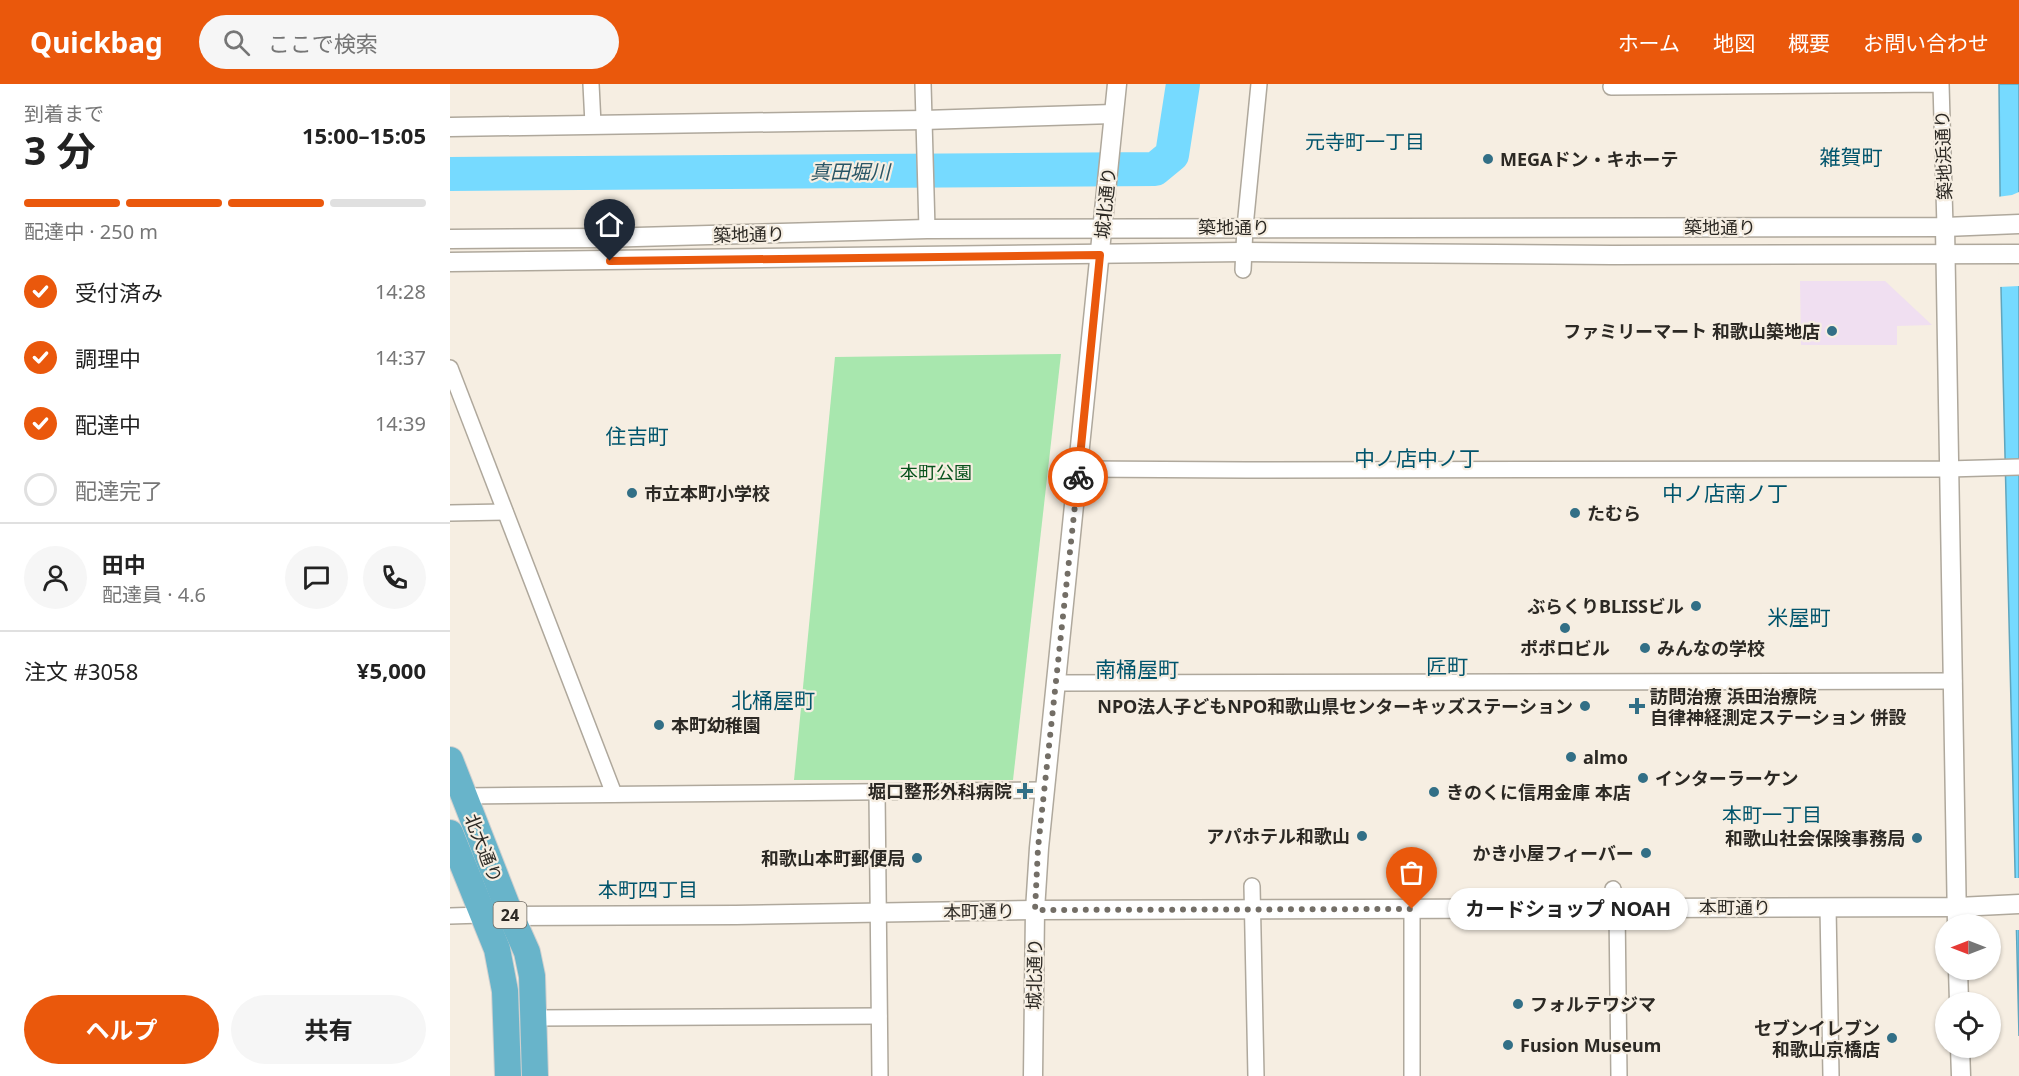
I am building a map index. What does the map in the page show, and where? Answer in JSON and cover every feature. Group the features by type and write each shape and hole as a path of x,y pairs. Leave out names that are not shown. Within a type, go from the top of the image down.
{"highway":[{"name":"北大通り","path":"450,760 527,952 532,976 535,1076"},
{"name":"北大通り","path":"450,832 496,950 505,991 508,1076"}],"street":[{"path":"591,84 593,124"},
{"path":"923,84 927,230"},
{"name":"城北通り","path":"1033,1076 1038,848 1079,469 1117,84"},
{"path":"1243,261 1259,84"},
{"path":"1611,87 1941,84"},
{"name":"築地浜通り","path":"1941,84 1945,226"},
{"path":"450,127 924,120 1113,114"},
{"name":"築地通り","path":"450,239 1102,228 2019,224"},
{"path":"1945,226 1957,914"},
{"name":"築地通り","path":"450,262 1100,255 1243,261 1612,255 2019,254"},
{"path":"450,368 614,794"},
{"path":"1079,469 1948,469 2019,467"},
{"path":"450,513 505,512"},
{"path":"1056,683 1954,681"},
{"path":"464,796 1045,790"},
{"path":"877,792 880,1076"},
{"path":"1252,886 1256,1076"},
{"path":"1613,889 1617,908 1619,1076"},
{"name":"本町通り","path":"1962,914 2015,904"},
{"path":"1828,907 1831,1076"},
{"name":"本町通り","path":"450,915 1828,907 1941,914"},
{"path":"1412,909 1412,1076"},
{"path":"534,1018 879,1016"},
{"path":"1960,1058 1960,1076"}],"shaded area":[{"path":"1800,281 1885,281 1932,325 1897,326 1897,345 1801,345"}],"green space":[{"name":"本町公園","path":"1061,354 1013,780 794,780 835,357"}],"water":[{"path":"1999,84 2019,84 2019,1036 2001,288"}],"pier":[{"path":"2019,192 2019,286 1999,287 1997,197"},
{"path":"2012,878 2019,878 2019,930 2014,930"}],"waterway":[{"name":"真田堀川","path":"450,174 1155,169 1172,155 1183,84"}],"way so far":[{"path":"1078,477 1038,848 1035,910 1412,909"}],"place":[{"name":"MEGAドン・キホーテ","path":"1488,159"},
{"name":"ファミリーマート 和歌山築地店","path":"1832,331"},
{"name":"市立本町小学校","path":"632,493"},
{"name":"たむら","path":"1575,513"},
{"name":"ぶらくりBLISSビル","path":"1696,606"},
{"name":"ポポロビル","path":"1565,628"},
{"name":"みんなの学校","path":"1645,648"},
{"name":"NPO法人子どもNPO和歌山県センターキッズステーション","path":"1585,706"},
{"name":"訪問治療 浜田治療院 自律神経測定ステーション 併設","path":"1637,706"},
{"name":"本町幼稚園","path":"659,725"},
{"name":"almo","path":"1571,757"},
{"name":"インターラーケン","path":"1643,778"},
{"name":"堀口整形外科病院","path":"1025,791"},
{"name":"きのくに信用金庫 本店","path":"1434,792"},
{"name":"アパホテル和歌山","path":"1362,836"},
{"name":"和歌山社会保険事務局","path":"1917,838"},
{"name":"かき小屋フィーバー","path":"1646,853"},
{"name":"和歌山本町郵便局","path":"917,858"},
{"name":"カードショップ NOAH","path":"1412,909"},
{"name":"フォルテワジマ","path":"1518,1004"},
{"name":"セブンイレブン 和歌山京橋店","path":"1892,1038"},
{"name":"Fusion Museum","path":"1508,1045"}],"district":[{"name":"元寺町一丁目","path":"1365,141"},
{"name":"雑賀町","path":"1851,157"},
{"name":"住吉町","path":"637,436"},
{"name":"中ノ店中ノ丁","path":"1417,458"},
{"name":"中ノ店南ノ丁","path":"1725,493"},
{"name":"米屋町","path":"1799,617"},
{"name":"匠町","path":"1447,666"},
{"name":"南桶屋町","path":"1137,669"},
{"name":"北桶屋町","path":"773,700"},
{"name":"本町一丁目","path":"1772,814"},
{"name":"本町四丁目","path":"648,889"}],"route":[{"path":"610,261 1100,255 1078,477"}]}
